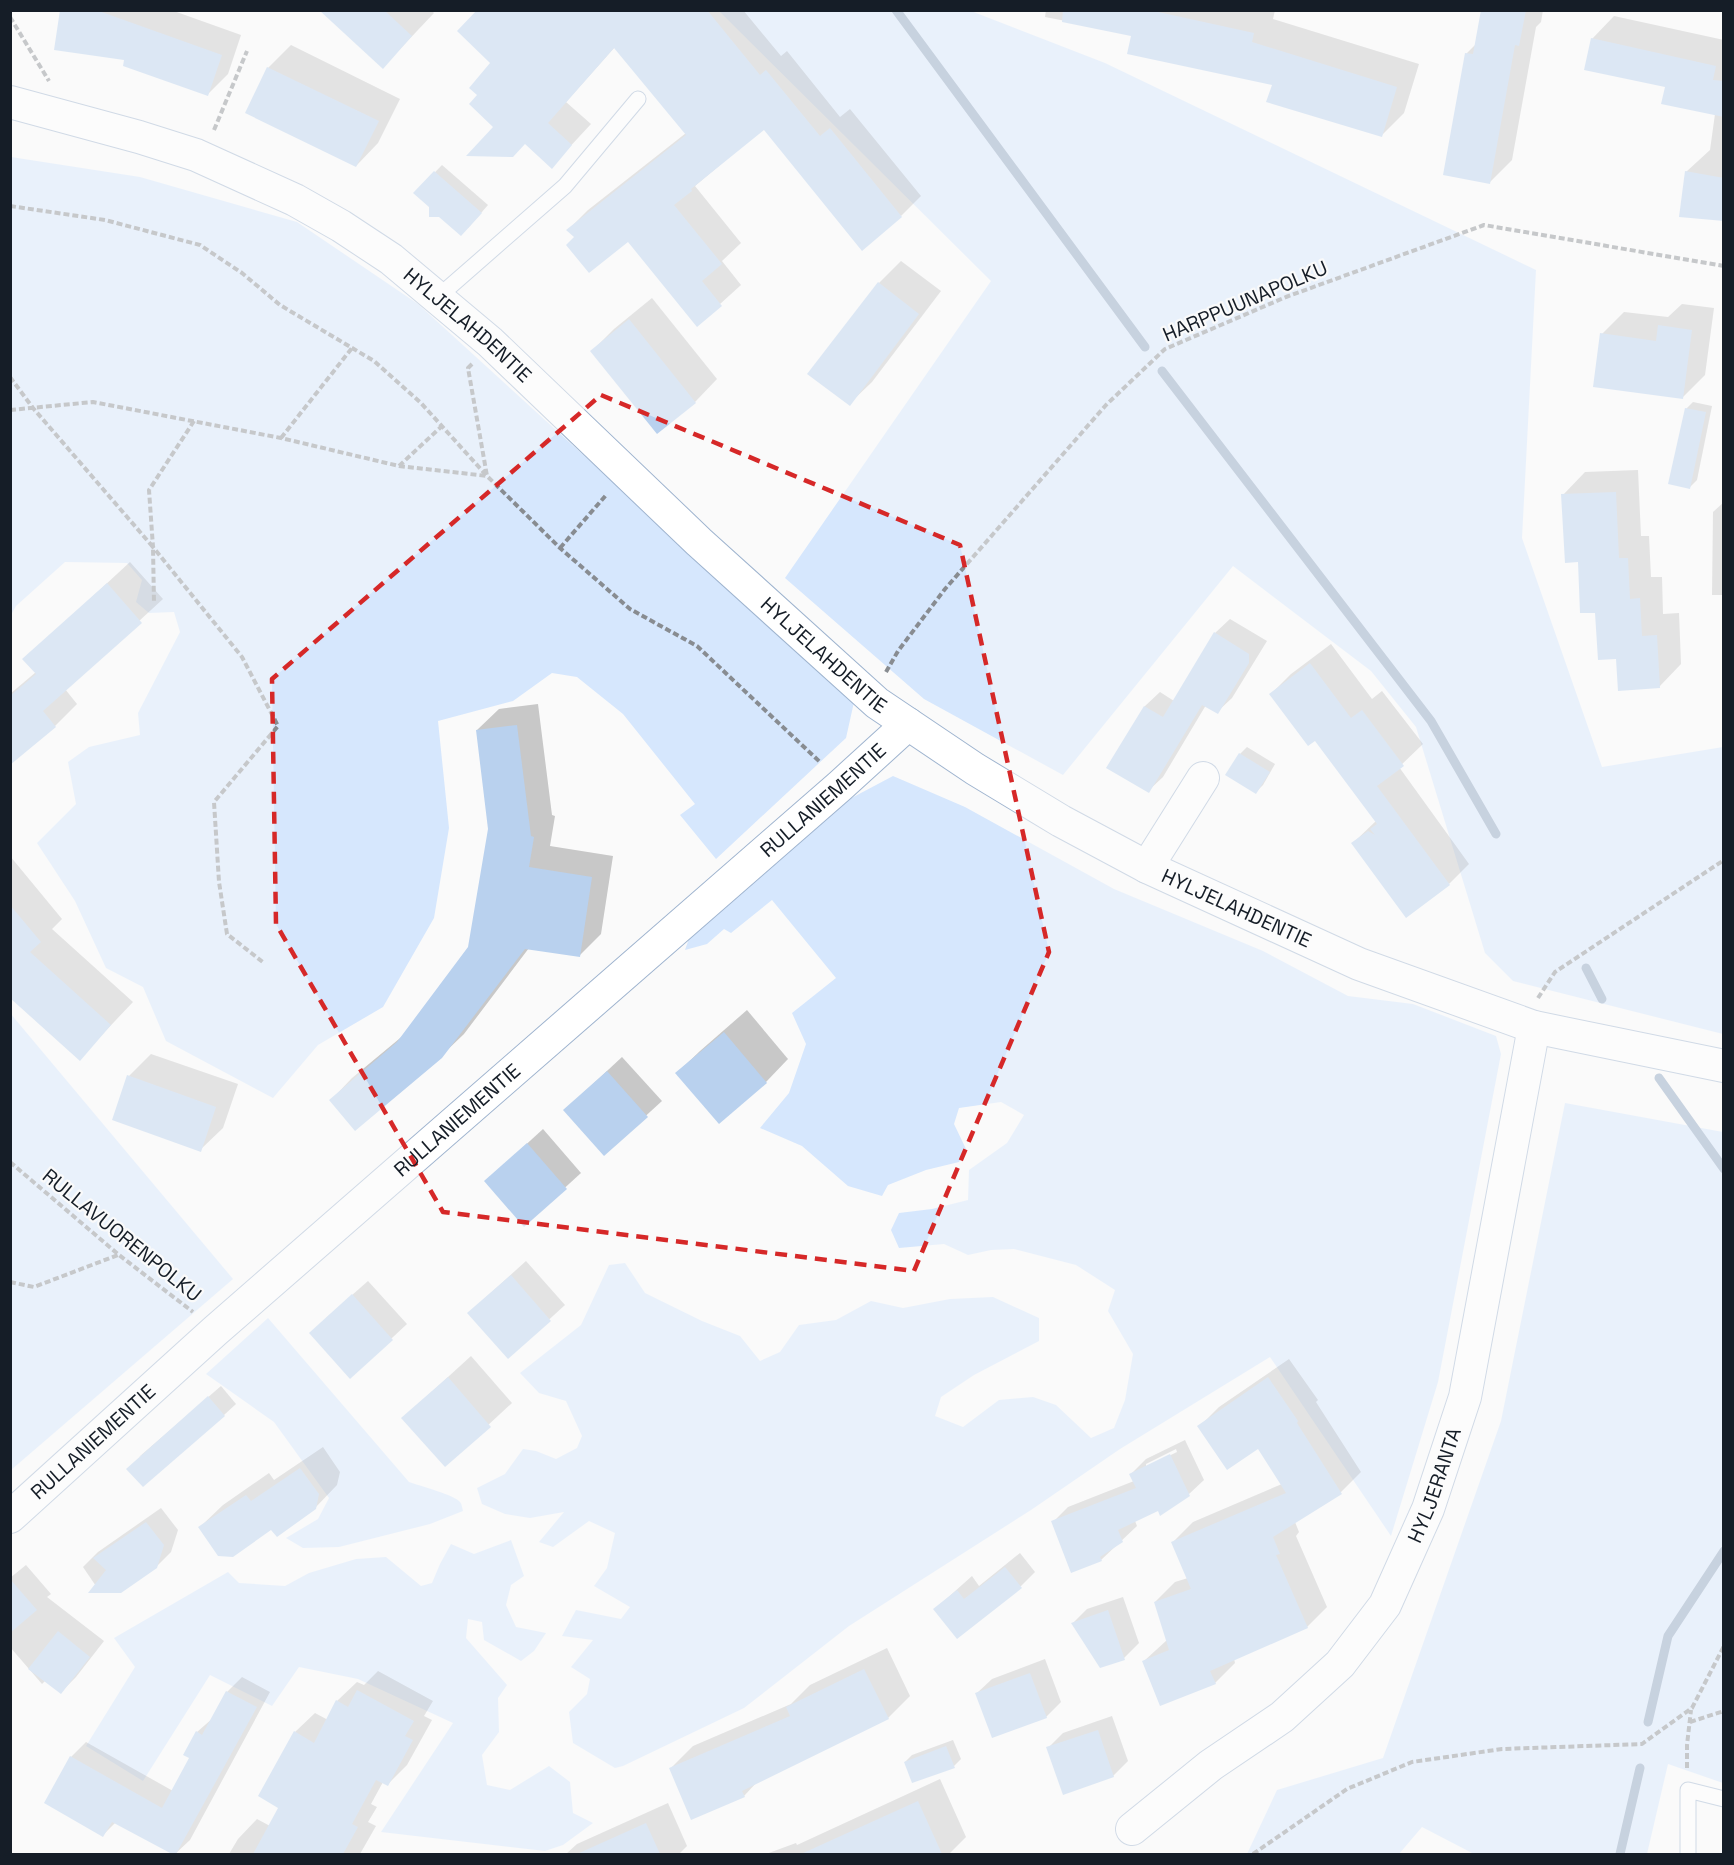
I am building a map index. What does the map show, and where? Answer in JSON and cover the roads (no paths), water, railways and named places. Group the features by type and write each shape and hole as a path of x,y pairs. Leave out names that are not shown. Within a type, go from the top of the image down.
{"street":[{"name":"HYLJELAHDENTIE","path":"10,102 196,155 295,200 341,226 391,259 490,342 708,550 877,703 975,769 1061,821 1147,867 1359,964 1526,1024 1724,1066"},
{"name":"RULLANIEMENTIE","path":"10,1517 215,1331 840,786 908,724"},
{"path":"1147,867 1203,778"},
{"name":"HYLJERANTA","path":"1132,1829 1211,1765 1282,1717 1340,1664 1385,1605 1428,1509 1465,1397 1526,1024"}],"lane":[{"path":"438,297 565,186 638,99"},
{"path":"1688,1854 1688,1790 1724,1799"}],"waterway":[{"path":"896,10 1145,347"},
{"path":"1162,371 1431,721 1496,834"},
{"path":"1586,968 1602,999"},
{"path":"1659,1078 1724,1169"},
{"path":"1648,1722 1668,1636 1724,1551"},
{"path":"1620,1854 1640,1768"}]}
